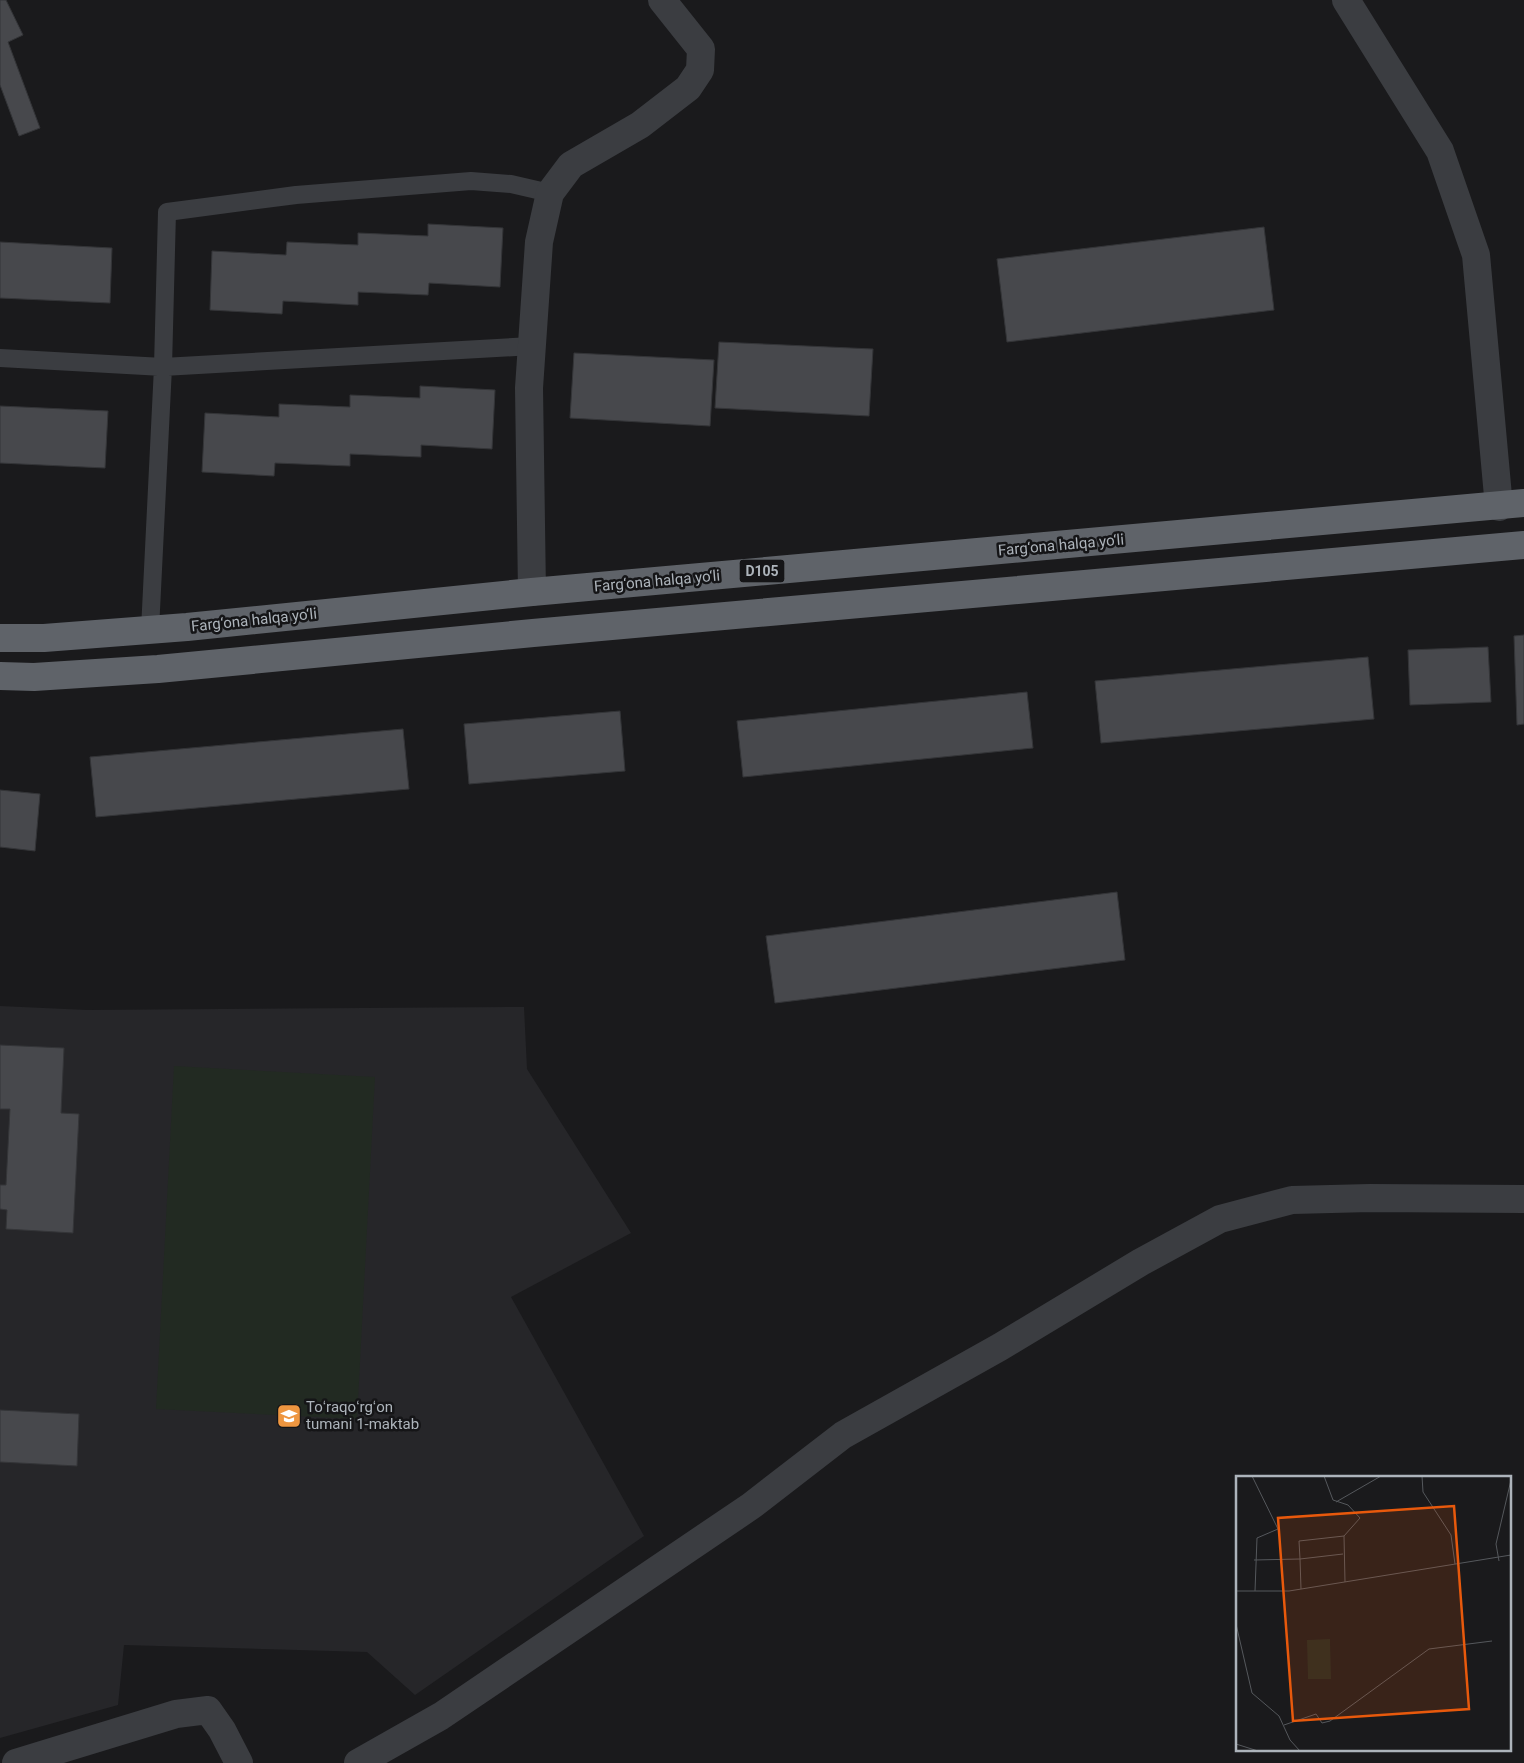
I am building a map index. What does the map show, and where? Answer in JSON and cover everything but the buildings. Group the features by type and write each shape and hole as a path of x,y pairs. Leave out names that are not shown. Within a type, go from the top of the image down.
{"highway":[{"name":"Farg‘ona halqa yo‘li","path":"0,638 44,638 150,630 532,592 1511,505"},
{"path":"1241,530 1242,570"},
{"path":"0,676 34,677 158,669 534,633 1524,545"}],"street":[{"path":"532,592 529,388 539,242 550,193 571,166 640,125 688,88 700,70 701,48 662,0"},
{"path":"1346,0 1440,151 1476,255 1511,505"},
{"path":"358,1763 440,1716 743,1512 843,1434 1000,1347 1141,1262 1220,1219 1292,1200 1370,1198 1524,1199"},
{"path":"16,1763 176,1714 208,1710 222,1730 239,1763"}],"lane":[{"path":"150,630 163,367 167,212 296,195 471,181 511,184 550,193"},
{"path":"0,358 163,367 532,346"}],"shaded area":[{"name":"Toʻraqoʻrgʻon tumani 1-maktab","path":"0,1006 87,1010 524,1007 527,1069 631,1233 511,1297 644,1536 415,1695 367,1652 124,1645 118,1705 0,1738"},
{"path":"174,1066 375,1077 357,1419 156,1409"}],"place":[{"name":"Toʻraqoʻrgʻon tumani 1-maktab","path":"289,1416"}]}
